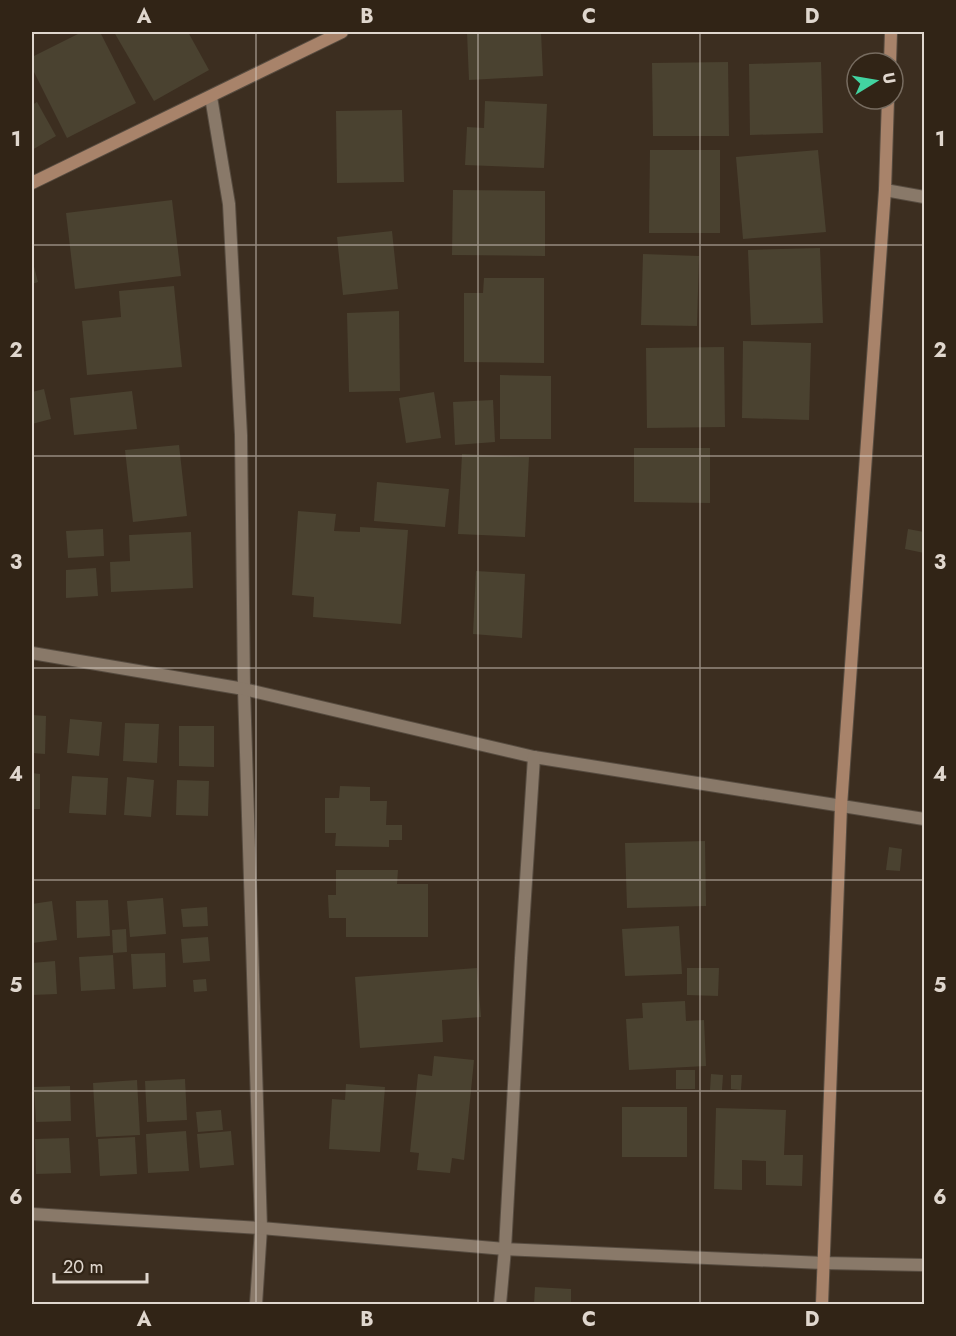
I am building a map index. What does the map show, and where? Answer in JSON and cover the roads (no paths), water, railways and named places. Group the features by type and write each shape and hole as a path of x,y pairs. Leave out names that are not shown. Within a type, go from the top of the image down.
{"street":[{"path":"32,183 342,32"},
{"path":"890,51 891,32"},
{"path":"211,97 229,204 241,435 244,689 261,1228 256,1305"},
{"path":"822,1305 841,806 885,190 888,111"},
{"path":"885,190 924,197"},
{"path":"32,653 244,689 534,757 924,819"},
{"path":"500,1305 534,757"},
{"path":"32,1215 261,1228 505,1249 823,1263 924,1265"}]}
